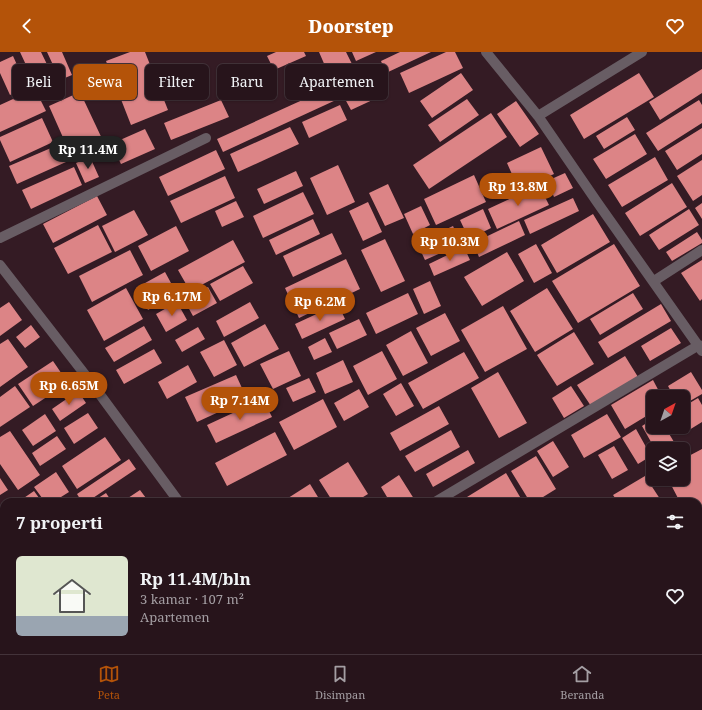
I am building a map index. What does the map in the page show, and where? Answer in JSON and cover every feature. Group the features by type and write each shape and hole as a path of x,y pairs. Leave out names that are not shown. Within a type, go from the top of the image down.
{"street":[{"path":"442,498 700,348 538,116 486,52"},
{"path":"538,116 642,52"},
{"path":"0,238 206,138"},
{"path":"654,281 702,250"},
{"path":"0,265 90,381 176,498"}],"building":[{"path":"20,52 41,52 47,64 26,64"},
{"path":"47,52 62,52 72,75 65,78 65,64 53,64"},
{"path":"130,52 145,52 150,64 145,64 145,100 164,100 168,110 131,125 121,100 137,100 137,64 107,64 106,61"},
{"path":"276,52 304,52 306,56 277,69 277,64 271,64 267,56"},
{"path":"319,52 346,52 352,64 324,64"},
{"path":"352,52 376,52 356,61"},
{"path":"400,52 431,52 388,72 388,64 382,64 381,61"},
{"path":"446,52 455,52 463,68 409,93 400,73"},
{"path":"13,56 17,64 12,64 12,94 10,95 0,73 0,62"},
{"path":"702,69 702,93 660,120 649,102"},
{"path":"461,73 473,90 432,118 420,101"},
{"path":"639,73 654,97 584,139 570,115"},
{"path":"73,95 73,100 84,100 105,145 73,160 49,106"},
{"path":"467,99 479,115 440,142 428,125"},
{"path":"12,100 40,100 46,111 0,132 0,105"},
{"path":"221,100 229,117 171,140 164,123"},
{"path":"302,100 336,100 223,152 217,139"},
{"path":"346,100 373,100 351,110"},
{"path":"699,100 702,105 702,123 658,151 646,133"},
{"path":"516,101 539,134 520,147 497,114"},
{"path":"340,105 347,120 309,138 302,122"},
{"path":"491,113 507,137 429,189 413,165"},
{"path":"627,117 635,130 604,149 596,136"},
{"path":"42,118 53,142 10,162 0,137"},
{"path":"290,127 299,144 238,172 230,154"},
{"path":"702,128 702,154 677,170 665,151"},
{"path":"145,129 155,149 121,164 111,144"},
{"path":"635,134 647,154 606,179 593,159"},
{"path":"58,145 66,162 17,184 9,166"},
{"path":"541,147 554,174 519,190 507,163"},
{"path":"216,150 225,169 168,196 159,177"},
{"path":"90,157 99,177 85,183 76,163"},
{"path":"655,157 668,180 622,207 608,185"},
{"path":"702,160 702,195 693,201 677,176"},
{"path":"338,165 355,202 327,215 310,178"},
{"path":"74,167 82,185 31,209 22,190"},
{"path":"296,171 303,186 264,204 257,189"},
{"path":"565,173 573,188 554,197 547,181"},
{"path":"474,175 486,202 436,225 424,199"},
{"path":"225,176 235,198 181,223 170,201"},
{"path":"672,183 687,207 640,236 625,213"},
{"path":"388,184 404,218 385,226 369,193"},
{"path":"539,185 549,205 497,229 488,209"},
{"path":"303,192 314,214 263,238 253,216"},
{"path":"97,196 107,215 53,243 43,224"},
{"path":"573,198 579,211 530,234 524,220"},
{"path":"236,201 244,217 222,227 215,211"},
{"path":"368,202 382,232 363,241 349,211"},
{"path":"702,203 702,219 695,208"},
{"path":"421,206 430,225 413,234 404,214"},
{"path":"483,209 491,228 469,239 460,220"},
{"path":"689,209 699,225 659,250 649,235"},
{"path":"134,210 148,235 115,252 102,226"},
{"path":"593,214 610,242 557,273 541,245"},
{"path":"313,219 320,234 276,255 269,240"},
{"path":"519,221 525,235 479,257 473,243"},
{"path":"98,225 112,252 68,274 54,248"},
{"path":"176,226 189,251 151,271 138,246"},
{"path":"453,226 461,244 425,260 417,243"},
{"path":"697,232 702,240 702,243 672,261 666,252"},
{"path":"332,233 342,254 293,277 283,256"},
{"path":"385,239 405,281 381,292 361,250"},
{"path":"233,240 245,262 190,291 178,270"},
{"path":"536,244 552,273 534,283 518,254"},
{"path":"614,244 640,286 578,323 552,281"},
{"path":"464,247 470,260 434,276 429,264"},
{"path":"130,250 143,275 92,302 79,276"},
{"path":"507,252 524,281 482,306 464,277"},
{"path":"346,259 360,289 299,318 285,288"},
{"path":"702,260 702,299 700,301 681,273"},
{"path":"243,266 253,283 220,301 210,284"},
{"path":"165,272 177,294 148,310 136,288"},
{"path":"430,281 441,306 424,314 413,289"},
{"path":"208,287 217,303 193,316 184,300"},
{"path":"126,288 143,319 104,341 87,310"},
{"path":"547,288 573,329 535,352 510,311"},
{"path":"408,293 418,314 376,334 366,313"},
{"path":"633,293 643,309 600,335 590,319"},
{"path":"9,302 22,320 0,336 0,308"},
{"path":"177,302 187,320 166,332 156,314"},
{"path":"250,302 259,318 224,337 216,321"},
{"path":"338,304 345,319 302,339 295,324"},
{"path":"661,304 671,321 608,358 598,342"},
{"path":"503,306 527,349 485,372 461,330"},
{"path":"445,313 460,341 431,356 416,328"},
{"path":"359,319 367,335 337,349 329,333"},
{"path":"265,324 279,349 244,367 231,343"},
{"path":"31,325 40,337 25,348 16,337"},
{"path":"144,326 152,340 114,362 105,348"},
{"path":"198,327 205,339 182,352 175,340"},
{"path":"671,328 681,343 650,361 641,346"},
{"path":"411,331 428,363 403,376 386,345"},
{"path":"574,332 594,364 557,386 537,355"},
{"path":"325,338 332,352 314,360 308,347"},
{"path":"8,339 28,367 0,387 0,344"},
{"path":"224,340 237,365 214,377 200,352"},
{"path":"154,349 162,363 124,384 116,370"},
{"path":"289,351 301,376 273,389 260,364"},
{"path":"382,351 397,379 368,395 353,366"},
{"path":"464,352 479,378 423,409 408,383"},
{"path":"625,356 638,377 591,406 577,385"},
{"path":"343,360 353,382 325,394 316,373"},
{"path":"53,361 68,383 33,406 18,384"},
{"path":"188,365 197,382 167,399 158,382"},
{"path":"498,372 527,423 499,438 471,388"},
{"path":"691,372 702,390 702,394 690,401 690,390 670,390 668,386"},
{"path":"236,375 247,399 197,422 185,397"},
{"path":"309,378 316,392 293,402 286,388"},
{"path":"653,380 658,390 646,390 646,416 625,429 611,405"},
{"path":"401,383 414,406 396,416 383,394"},
{"path":"15,386 30,407 0,427 0,397"},
{"path":"571,386 584,406 564,418 552,398"},
{"path":"359,389 369,407 344,421 334,403"},
{"path":"78,391 86,403 60,421 52,409"},
{"path":"698,398 702,405 702,422 690,429 690,403"},
{"path":"263,399 272,417 216,443 207,425"},
{"path":"323,399 337,427 294,450 279,422"},
{"path":"439,406 449,424 400,451 390,433"},
{"path":"88,413 98,428 74,444 64,428"},
{"path":"45,414 56,431 33,446 22,430"},
{"path":"607,414 621,437 584,458 571,435"},
{"path":"646,423 646,433 642,426"},
{"path":"636,429 646,447 646,459 638,464 622,438"},
{"path":"451,430 460,447 415,472 405,456"},
{"path":"10,431 40,475 18,490 0,464 0,437"},
{"path":"275,432 287,455 227,486 215,463"},
{"path":"647,434 669,434 674,442 651,442"},
{"path":"57,436 66,449 40,466 32,453"},
{"path":"105,437 121,460 77,489 62,466"},
{"path":"553,441 569,467 553,477 537,451"},
{"path":"614,446 628,470 612,479 598,455"},
{"path":"702,449 702,498 678,498 672,486 690,486 690,455"},
{"path":"468,450 475,463 433,487 426,474"},
{"path":"536,456 556,489 541,498 528,498 511,471"},
{"path":"129,459 136,469 93,498 80,498 77,494"},
{"path":"348,462 368,494 362,498 330,498 319,480"},
{"path":"56,472 69,492 59,498 42,498 34,487"},
{"path":"506,473 521,498 468,498"},
{"path":"399,475 413,498 388,498 381,487"},
{"path":"645,476 646,486 652,486 659,498 615,498 613,495"},
{"path":"0,478 8,490 0,495"},
{"path":"310,484 319,498 288,498"},
{"path":"140,490 146,498 128,498"},
{"path":"34,491 39,498 24,498"},
{"path":"106,493 109,498 98,498"}]}
